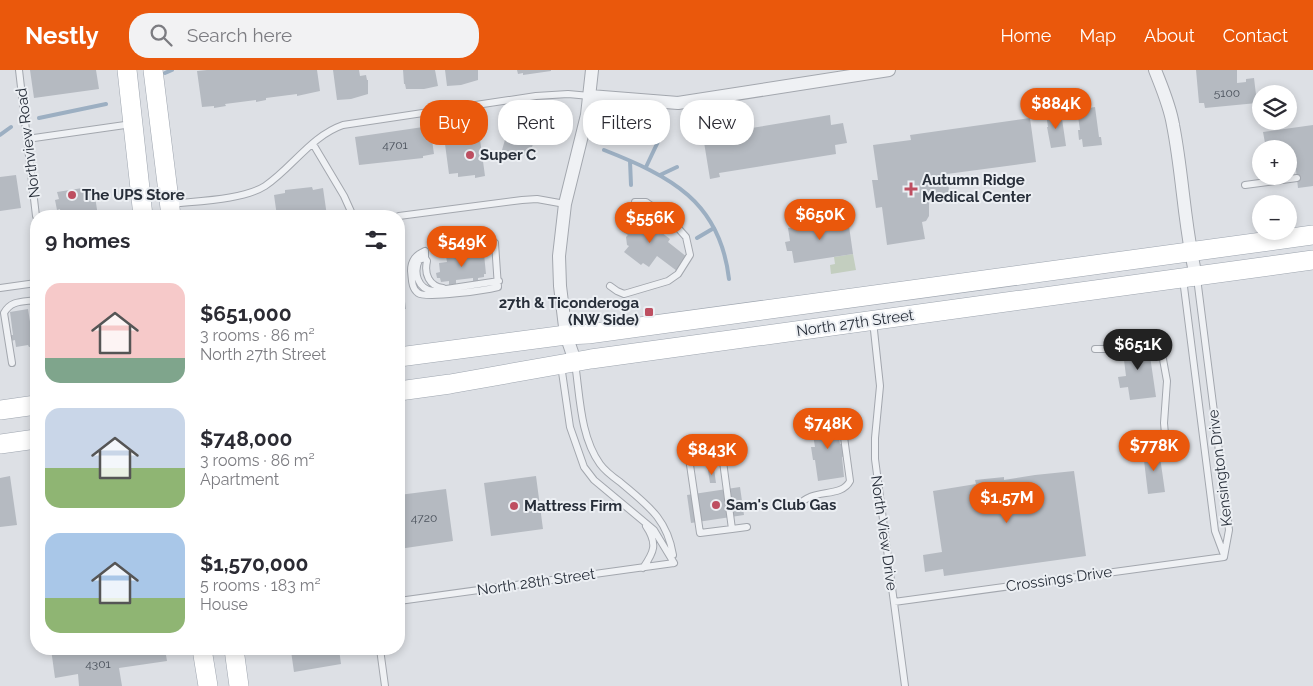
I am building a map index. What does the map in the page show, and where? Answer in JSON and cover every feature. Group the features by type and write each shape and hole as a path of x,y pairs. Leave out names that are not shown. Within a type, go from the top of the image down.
{"main road":[{"path":"127,70 142,210"},
{"path":"153,70 170,210"},
{"name":"North 27th Street","path":"405,356 566,335 596,333 1313,235"},
{"name":"North 27th Street","path":"405,391 568,362 1313,260"},
{"path":"0,410 30,406"},
{"path":"0,444 30,440"},
{"path":"203,655 208,686"},
{"path":"235,655 239,686"}],"street":[{"path":"568,362 559,267 560,241 565,204 590,96 592,70"},
{"path":"590,96 678,103 889,70"},
{"name":"Kensington Drive","path":"1155,70 1165,94 1173,124 1190,252 1190,277"}],"lane":[{"name":"Northview Road","path":"19,70 35,210"},
{"path":"170,210 255,191 270,182 332,129 356,122 536,96 568,94 590,96"},
{"path":"27,139 133,124"},
{"path":"313,144 350,210"},
{"path":"1245,185 1252,184"},
{"path":"405,215 522,200 537,199 565,204"},
{"path":"610,286 624,294 668,281 678,274 690,255 686,237 670,219 646,202 635,202"},
{"path":"425,254 416,256 411,269 413,286 419,294 424,296 436,295 497,287 499,281 495,243"},
{"path":"425,254 416,266 419,284 426,290 499,281"},
{"path":"425,254 427,261 425,271 428,277 436,287 446,289"},
{"name":"Kensington Drive","path":"1190,277 1215,530 1224,557"},
{"name":"Kensington Drive","path":"1190,277 1229,530 1224,557"},
{"path":"0,288 30,284"},
{"path":"12,363 4,313 13,303 30,301"},
{"name":"North View Drive","path":"872,320 880,386 875,459 905,686"},
{"path":"1096,349 1126,348 1160,343 1166,381 1165,434"},
{"path":"568,362 570,427 584,467 594,480 654,530 674,564"},
{"path":"568,362 584,422 596,457 605,470 658,517 670,538 674,564"},
{"path":"800,502 811,496 841,490 850,481 844,437 846,421"},
{"path":"722,454 732,529"},
{"path":"689,458 700,534 746,527"},
{"path":"641,519 649,529 654,544 653,552 643,568"},
{"name":"Crossings Drive","path":"894,602 1224,557"},
{"name":"North 28th Street","path":"405,600 674,564"},
{"path":"381,655 385,686"}],"green space":[{"path":"853,254 856,270 831,274 830,265 835,264 834,257"}],"building":[{"path":"30,70 96,70 99,89 34,98"},
{"path":"317,70 320,91 297,96 297,94 266,98 266,100 256,102 256,100 225,104 226,106 214,108 214,106 202,107 197,71"},
{"path":"333,70 359,70 360,76 366,75 368,80 368,94 351,99 337,100"},
{"path":"403,70 435,70 438,86 424,89 406,89"},
{"path":"445,70 478,70 478,80 461,85 447,86"},
{"path":"517,70 551,71 523,75 523,73 518,74"},
{"path":"1196,70 1237,70 1237,83 1246,82 1246,79 1254,78 1252,103 1205,108 1204,103 1199,103"},
{"path":"1095,107 1099,137 1101,137 1102,145 1083,147 1082,139 1079,140 1078,130 1080,130 1077,110"},
{"path":"1061,112 1066,146 1051,148 1046,114"},
{"path":"830,115 831,125 843,123 847,143 835,145 836,154 719,173 720,177 710,179 704,145 754,145 754,128"},
{"name":"Autumn Ridge Medical Center","path":"1030,118 1036,162 947,174 950,198 929,201 929,216 926,221 922,222 925,239 887,245 882,207 876,208 872,180 878,180 873,145 911,140 910,135"},
{"path":"1313,125 1313,186 1298,188 1297,140 1264,140 1263,132 1297,130 1297,127"},
{"path":"420,127 420,145 433,145 434,154 423,156 423,158 359,165 355,137"},
{"path":"445,145 481,145 485,176 475,178 475,175 458,177 458,173 449,174"},
{"path":"503,145 533,145 529,157 502,150"},
{"path":"16,175 21,208 0,211 0,177"},
{"path":"89,187 89,191 94,190 97,210 57,210 55,200 59,199 57,192"},
{"path":"312,187 313,190 323,188 326,210 276,210 274,195 285,193 285,190"},
{"path":"636,213 670,239 668,242 687,257 677,271 657,256 649,267 643,263 641,265 624,252 629,246 627,245 626,237 628,235 622,231"},
{"path":"848,219 853,254 794,263 792,251 787,251 785,242 790,241 788,228"},
{"path":"476,252 476,255 484,254 486,274 484,274 484,277 478,278 478,281 473,281 473,278 456,280 456,284 449,285 449,281 441,282 440,278 437,278 436,273 440,272 439,263 447,262 446,256"},
{"path":"28,309 30,347 28,345 16,347 15,340 11,341 10,335 13,335 10,312"},
{"path":"1143,336 1146,357 1150,356 1156,397 1130,400 1128,387 1120,388 1118,377 1126,376 1124,360 1128,359 1125,338"},
{"path":"836,419 840,444 843,443 845,456 842,457 844,477 818,481 811,447 815,447 811,422"},
{"path":"1159,450 1165,492 1148,494 1143,452"},
{"path":"714,469 716,483 710,483 708,470"},
{"path":"1074,471 1086,556 944,576 943,569 925,572 923,555 942,552 933,491 976,484 975,480 1004,477 1004,480"},
{"path":"10,476 17,525 0,527 0,478"},
{"name":"Mattress Firm","path":"536,476 543,529 491,536 484,483"},
{"name":"Sam's Club Gas","path":"740,487 744,515 691,523 687,495"},
{"path":"446,489 453,541 405,548 405,494"},
{"path":"52,655 166,655 167,661 119,668 122,686 79,686 78,674 55,678"},
{"path":"292,655 340,655 341,664 294,672"}],"waterway":[{"path":"165,73 172,70"},
{"path":"39,118 106,104"},
{"path":"0,135 11,127"},
{"path":"646,167 656,145"},
{"path":"604,150 650,170 688,195 703,211 715,230 724,252 729,279"},
{"path":"630,161 631,185"},
{"path":"660,175 677,167"},
{"path":"697,238 714,228"}],"place":[{"name":"Super C","path":"470,155"},
{"name":"Autumn Ridge Medical Center","path":"911,189"},
{"name":"The UPS Store","path":"72,195"},
{"name":"27th & Ticonderoga (NW Side)","path":"649,312"},
{"name":"Sam's Club Gas","path":"716,505"},
{"name":"Mattress Firm","path":"514,506"}]}
